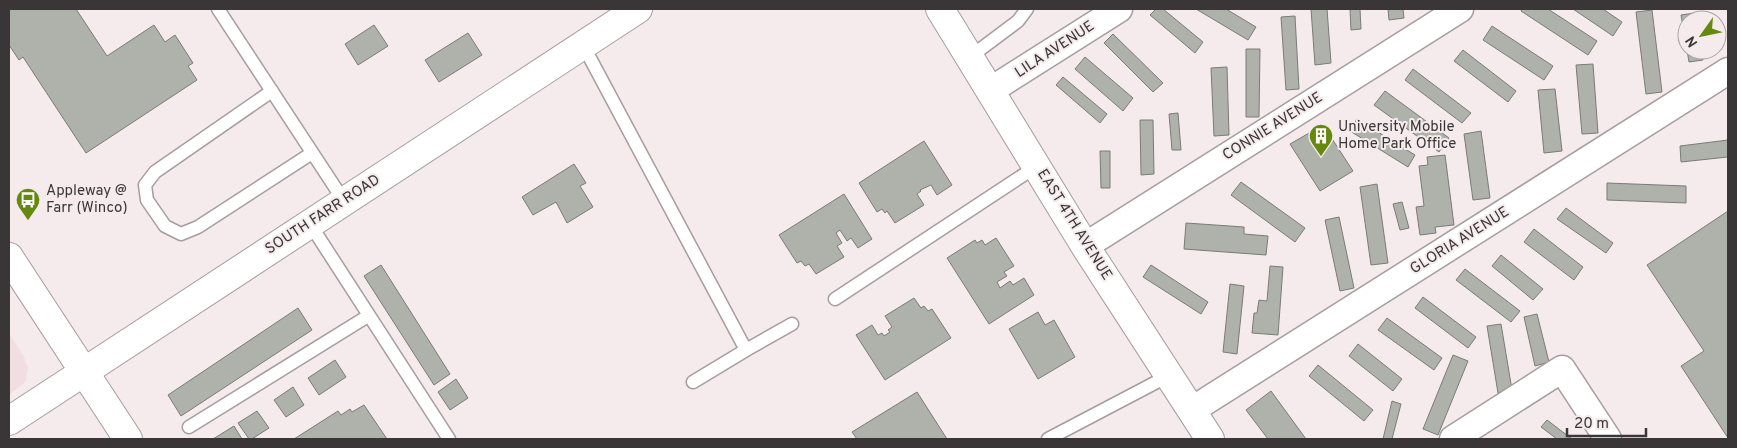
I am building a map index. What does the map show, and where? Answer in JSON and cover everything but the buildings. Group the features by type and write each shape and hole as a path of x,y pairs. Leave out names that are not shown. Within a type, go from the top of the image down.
{"street":[{"name":"SOUTH FARR ROAD","path":"9,421 638,9"},
{"name":"EAST 4TH AVENUE","path":"940,9 1085,246 1210,439"},
{"name":"LILA AVENUE","path":"991,90 1118,9"},
{"name":"CONNIE AVENUE","path":"1085,246 1460,9"},
{"name":"GLORIA AVENUE","path":"1192,410 1728,71"},
{"path":"9,257 128,439"},
{"path":"1453,439 1562,369 1608,439"}],"lane":[{"path":"218,9 344,201"},
{"path":"970,57 1018,21 1027,9"},
{"path":"583,45 746,350"},
{"path":"272,92 155,172 145,185 147,200 165,226 181,234 198,227 312,152"},
{"path":"835,299 1037,166"},
{"path":"310,224 449,439"},
{"path":"189,427 368,316"},
{"path":"693,382 792,324"},
{"path":"1048,439 1170,375"}],"shaded area":[{"path":"9,333 28,367 26,380 9,395"}],"place":[{"name":"University Mobile Home Park Office","path":"1321,157"},
{"name":"Appleway @ Farr (Winco)","path":"28,221"}]}
